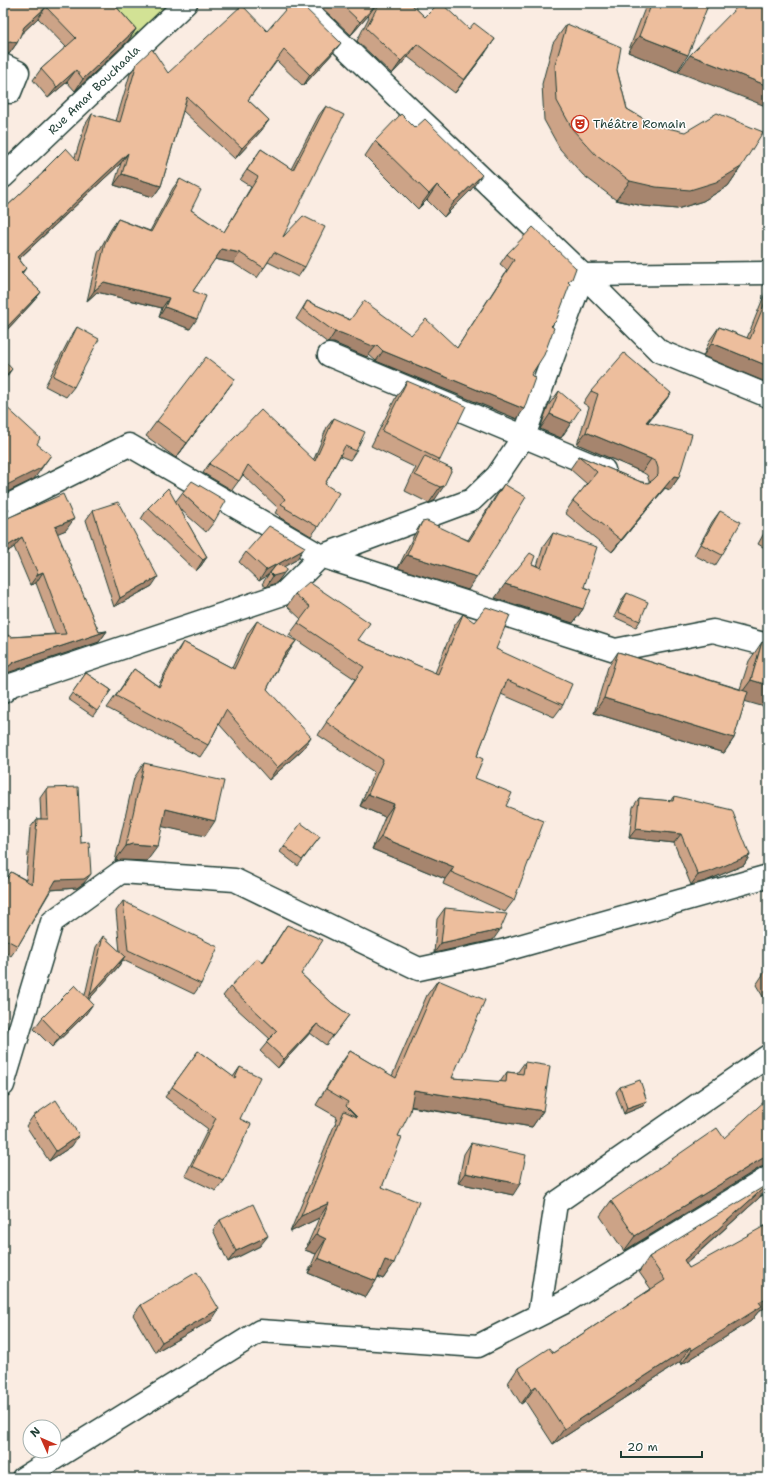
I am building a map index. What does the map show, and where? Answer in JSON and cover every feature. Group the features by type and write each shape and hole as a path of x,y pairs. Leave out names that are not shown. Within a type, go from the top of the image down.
{"street":[{"name":"Rue Amar Bouchaala","path":"3,177 186,3"},
{"path":"299,3 583,276 659,352 768,396"},
{"path":"3,65 18,72 10,92 3,89"},
{"path":"583,276 768,273"},
{"path":"3,692 11,685 283,594 321,556 472,500 496,476 524,436 583,276"},
{"path":"329,355 623,477"},
{"path":"3,508 129,445 321,556 615,650 713,631 768,645"},
{"path":"3,1084 52,922 121,872 235,880 419,969 502,951 768,876"},
{"path":"539,1315 556,1203 768,1056"},
{"path":"23,1478 260,1332 478,1346 565,1302 768,1178"}],"green space":[{"path":"89,3 173,3 117,52"}],"building":[{"path":"3,3 113,3 136,29 83,79 76,70 57,87 41,69 76,38 46,7 24,27 17,43 10,41 3,44"},
{"path":"291,3 300,3 341,43 310,75 284,50 248,100 269,120 242,148 187,97 161,186 122,174 128,153 17,257 26,268 21,273 41,292 3,331 3,210 46,170 45,169 66,148 78,161 92,114 120,122 137,63 152,49 168,73 242,5 267,31"},
{"path":"340,3 377,3 360,22"},
{"path":"377,3 410,3 425,17 439,3 441,3 469,29 474,23 495,39 464,80 417,44 401,61 366,28 379,4"},
{"path":"652,3 709,3 688,55 639,36"},
{"path":"741,3 768,3 768,86 690,55"},
{"name":"Théâtre Romain","path":"567,24 621,47 617,70 627,109 654,125 685,132 717,113 763,132 741,167 716,182 690,190 656,187 630,181 597,156 573,130 557,101 555,65"},
{"path":"326,106 344,115 283,237 303,216 325,227 305,267 274,252 264,268 240,253 222,249 193,291 206,296 197,319 165,307 169,298 104,282 94,291 105,243 118,219 151,232 180,179 201,190 191,210 224,232 258,177 247,170 261,149 293,170"},
{"path":"401,114 415,128 425,119 482,175 454,202 437,185 429,194 375,141"},
{"path":"533,227 576,268 572,279 568,282 570,284 556,321 551,326 554,328 544,355 531,375 535,378 524,409 383,351 377,345 375,347 335,332 303,309 307,301 350,320 364,301 411,335 426,319 457,348 514,260 507,254"},
{"path":"768,295 768,366 712,343 719,327 750,339"},
{"path":"77,327 99,339 74,387 53,376"},
{"path":"624,353 671,393 646,422 692,434 679,477 674,476 621,540 573,501 597,472 579,456 641,482 648,483 658,475 656,462 651,459 586,432 598,394 591,391"},
{"path":"206,357 235,379 187,443 157,421"},
{"path":"3,359 12,369 3,378"},
{"path":"407,381 466,406 440,460 382,431"},
{"path":"559,391 580,409 571,423 550,414"},
{"path":"3,404 40,438 37,444 51,455 41,468 3,488"},
{"path":"261,410 315,461 334,418 365,432 356,451 345,446 325,484 339,493 318,527 285,508 286,507 281,504 285,499 248,465 239,481 209,464"},
{"path":"425,456 452,469 444,486 440,487 415,475"},
{"path":"192,481 226,501 214,522 182,493"},
{"path":"504,484 526,497 477,577 407,555 422,522 427,521 469,541"},
{"path":"168,488 207,557 203,560 148,508"},
{"path":"63,494 74,519 55,527 99,632 107,631 14,662 3,671 3,632 11,637 66,634 43,572 38,574 22,537 3,549 3,520"},
{"path":"118,502 158,577 120,598 93,510"},
{"path":"3,507 9,509 3,517"},
{"path":"720,511 741,522 722,555 701,544"},
{"path":"269,526 305,547 303,550 278,564 287,569 284,573 273,576 270,573 277,564 266,570 246,552"},
{"path":"553,533 597,547 584,587 591,590 583,609 505,584 530,553 535,556 532,564 541,568"},
{"path":"309,582 370,623 358,640 438,674 463,614 474,622 486,607 510,615 496,649 572,684 563,705 507,680 477,756 483,759 475,778 512,793 506,806 544,821 514,900 451,872 454,867 381,837 394,804 368,794 383,760 326,722 364,667 298,623 310,607 295,594"},
{"path":"627,593 648,602 640,621 618,612"},
{"path":"257,621 296,641 284,655 267,689 311,737 277,768 226,710 208,745 116,696 134,669 159,687 183,642 234,669"},
{"path":"762,642 768,644 768,685 751,680"},
{"path":"618,652 748,692 734,738 604,698"},
{"path":"86,673 111,690 97,711 72,693"},
{"path":"144,763 224,781 215,821 166,809 158,846 132,844 126,846"},
{"path":"78,787 81,843 89,842 91,874 84,879 56,880 18,946 3,938 3,885 11,872 32,884 37,819 48,819 47,788"},
{"path":"674,796 732,810 750,855 712,871 698,875 681,834 636,829 639,798 673,801"},
{"path":"301,823 320,837 302,860 284,846"},
{"path":"123,901 218,947 201,984 128,950"},
{"path":"445,908 507,914 500,930 441,943"},
{"path":"287,925 323,940 301,974 332,1003 349,1015 333,1036 317,1024 284,1059 266,1042 277,1031 230,987 257,958 263,963"},
{"path":"103,936 125,956 90,995"},
{"path":"438,980 485,1000 452,1078 506,1082 507,1072 523,1074 525,1062 550,1066 543,1111 414,1090 410,1112 398,1136 402,1137 382,1187 419,1202 394,1263 385,1260 376,1281 318,1258 326,1239 316,1234 329,1203 301,1216 344,1111 357,1117 346,1106 348,1102 326,1089 350,1051 396,1078"},
{"path":"75,985 93,1004 60,1037 42,1018"},
{"path":"198,1051 235,1078 240,1067 260,1077 240,1119 251,1124 224,1181 192,1166 216,1118 172,1087"},
{"path":"640,1080 647,1101 627,1108 620,1087"},
{"path":"768,1098 768,1155 635,1236 611,1201 717,1128 724,1138"},
{"path":"56,1100 79,1135 56,1151 33,1116"},
{"path":"471,1143 526,1155 520,1184 465,1173"},
{"path":"768,1184 684,1260 689,1268 768,1224 768,1297 759,1302 762,1306 692,1350 690,1347 564,1429 536,1386 532,1389 518,1368 549,1348 553,1353 665,1280 649,1257"},
{"path":"253,1204 268,1236 236,1251 220,1220"},
{"path":"197,1272 219,1309 162,1342 141,1305"}],"place":[{"name":"Théâtre Romain","path":"580,124"}]}
